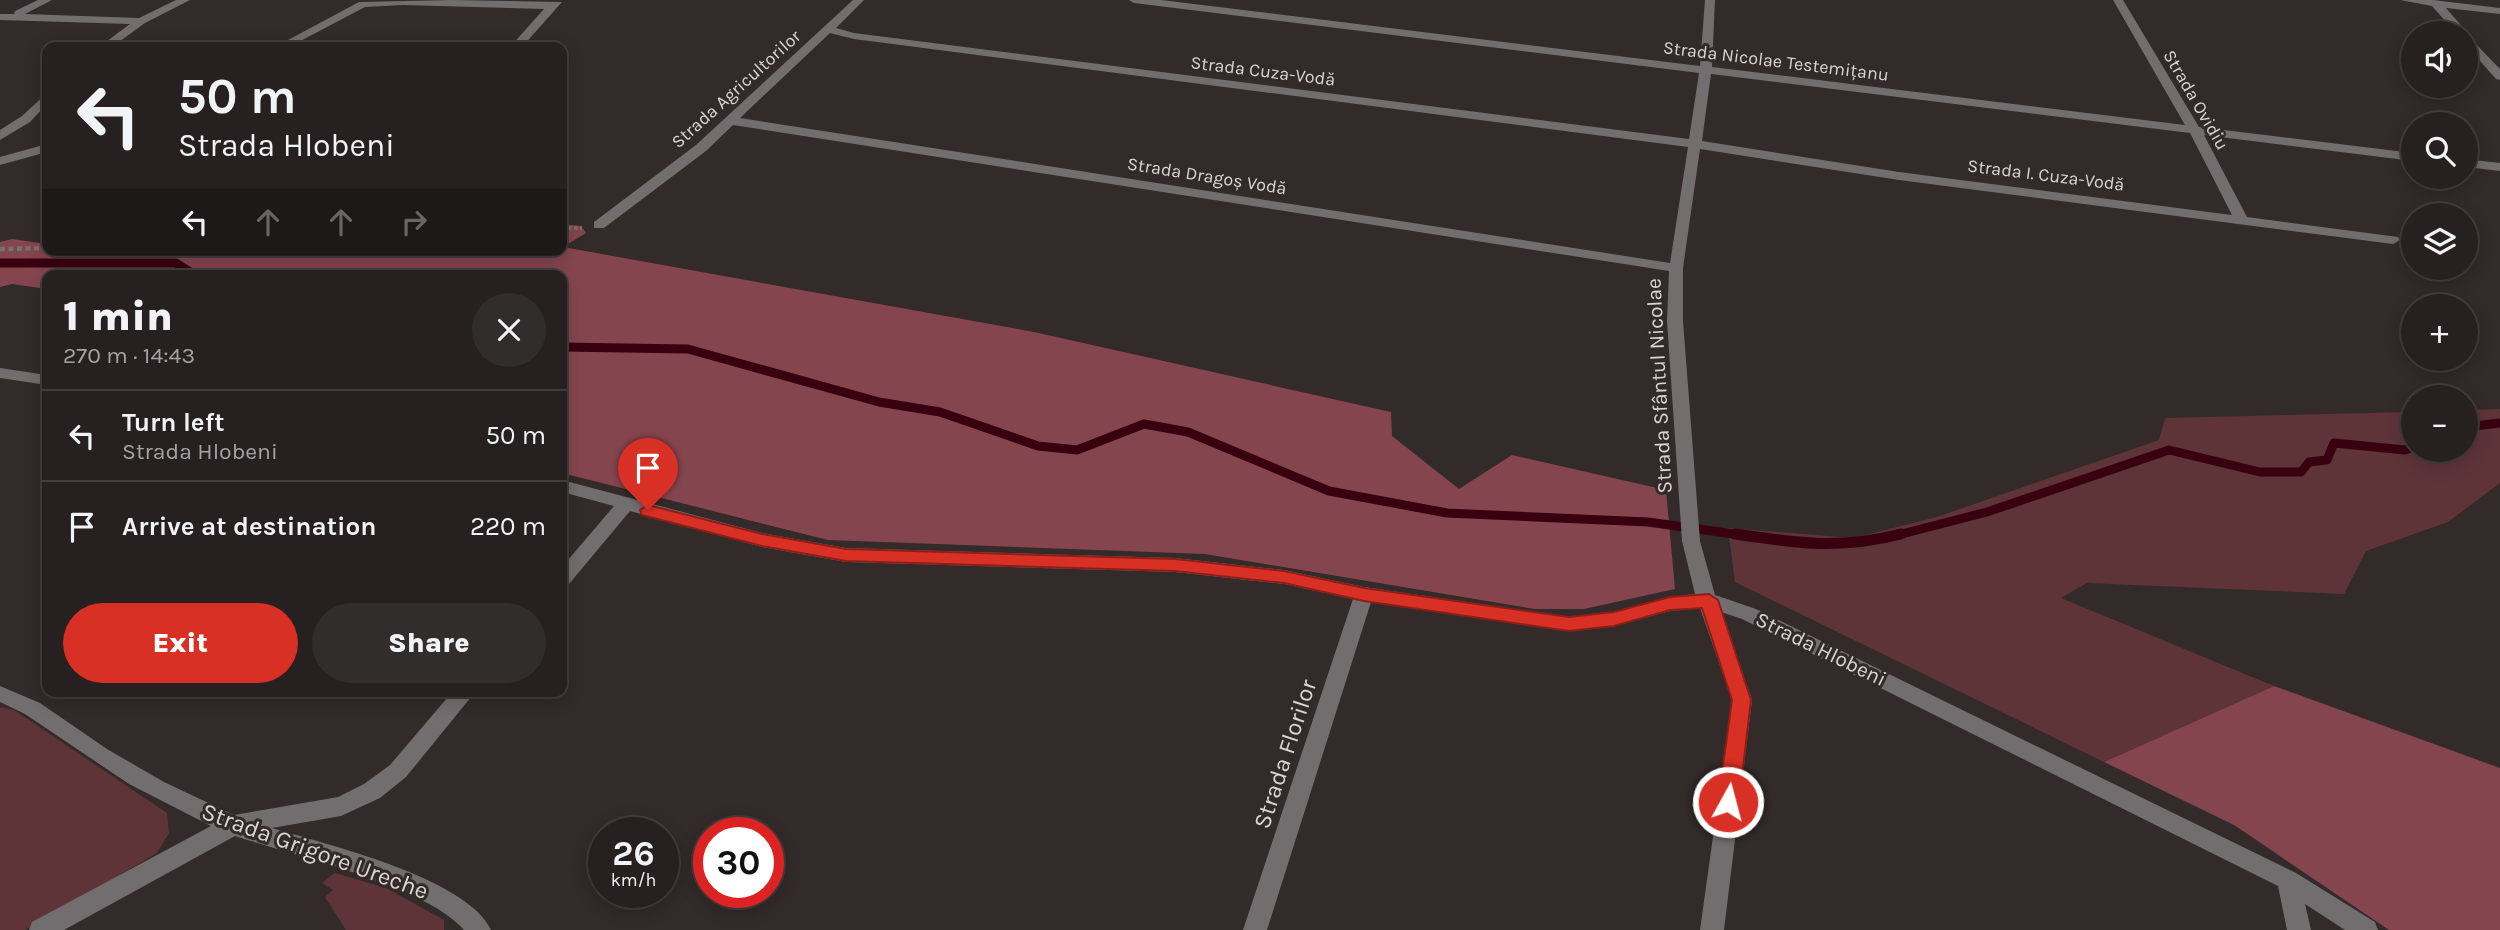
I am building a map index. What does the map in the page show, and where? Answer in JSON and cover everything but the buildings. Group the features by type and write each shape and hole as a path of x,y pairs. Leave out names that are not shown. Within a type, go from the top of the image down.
{"street":[{"path":"3,19 47,0"},
{"path":"112,42 141,21 185,0"},
{"name":"Strada Agricultorilor","path":"599,225 732,121 859,0"},
{"name":"Strada Nicolae Testemițanu","path":"1134,0 2401,156"},
{"name":"Strada Sfântul Nicolae","path":"1710,0 1706,69 1676,268 1675,321 1691,541 1742,700 1712,930"},
{"name":"Strada Ovidiu","path":"2118,0 2195,131 2242,220"},
{"path":"2404,0 2500,11"},
{"path":"291,42 363,4 556,3"},
{"path":"521,42 556,3"},
{"path":"2436,4 2451,21"},
{"path":"3,19 141,21"},
{"name":"Strada Cuza-Vodă","path":"827,29 854,36 1695,144"},
{"path":"2478,51 2500,76"},
{"path":"0,136 26,119 42,102"},
{"name":"Strada Dragoș Vodă","path":"732,121 1676,268"},
{"name":"Strada I. Cuza-Vodă","path":"1695,144 1899,176 2393,240"},
{"path":"0,155 42,149"},
{"path":"0,161 25,152"},
{"path":"2478,164 2500,167"},
{"path":"0,373 42,379"},
{"name":"Strada Hlobeni","path":"567,487 625,505 762,540 846,555 1175,565 1284,577 1364,594 1569,624 1614,619 1670,604 1709,600 1749,614 2288,880 2365,930"},
{"path":"567,573 625,505"},
{"name":"Strada Florilor","path":"1255,930 1364,594"},
{"name":"Strada Grigore Ureche","path":"0,694 17,698 82,744 156,790 234,825 415,886 451,902 474,918 479,930"},
{"path":"41,930 234,825 341,806 372,791 398,771 461,697"},
{"path":"2288,880 2299,930"}],"path":[{"path":"0,249 42,248"}],"shaded area":[{"path":"567,225 581,226 586,233 567,245"},
{"path":"12,239 42,243 42,256 567,256 567,248 1034,332 1391,412 1392,436 1459,489 1512,455 1666,490 1675,589 1584,609 1535,609 1205,554 828,540 567,474 567,270 42,270 42,288 12,284 0,287 0,242"},
{"path":"2500,409 2500,483 2448,522 2366,551 2344,594 2087,583 2061,598 2274,686 2104,762 1735,582 1728,528 1854,538 1937,517 2159,440 2165,418 2401,412 2401,462 2478,462 2478,410"},
{"path":"2274,686 2500,768 2500,930 2389,930 2234,825 2104,762"},
{"path":"0,707 14,710 167,813 169,833 157,853 25,930 0,930"},
{"path":"335,873 386,888 444,920 444,930 346,930 325,897 333,890 322,883"}],"waterway":[{"path":"0,263 176,263 187,270"},
{"path":"567,347 688,349 879,402 940,412 1038,446 1077,450 1144,424 1188,432 1329,491 1447,513 1648,522 1748,536"},
{"path":"2478,426 2500,423"},
{"path":"1894,536 1987,512 2169,450 2260,472 2301,472 2309,462 2327,460 2334,443 2401,450"},
{"path":"1735,534 1818,543 1857,542 1901,534"}],"route":[{"path":"648,510 762,540 846,555 1175,565 1284,577 1364,594 1569,624 1614,619 1670,604 1709,600 1742,700 1728,802"}]}
